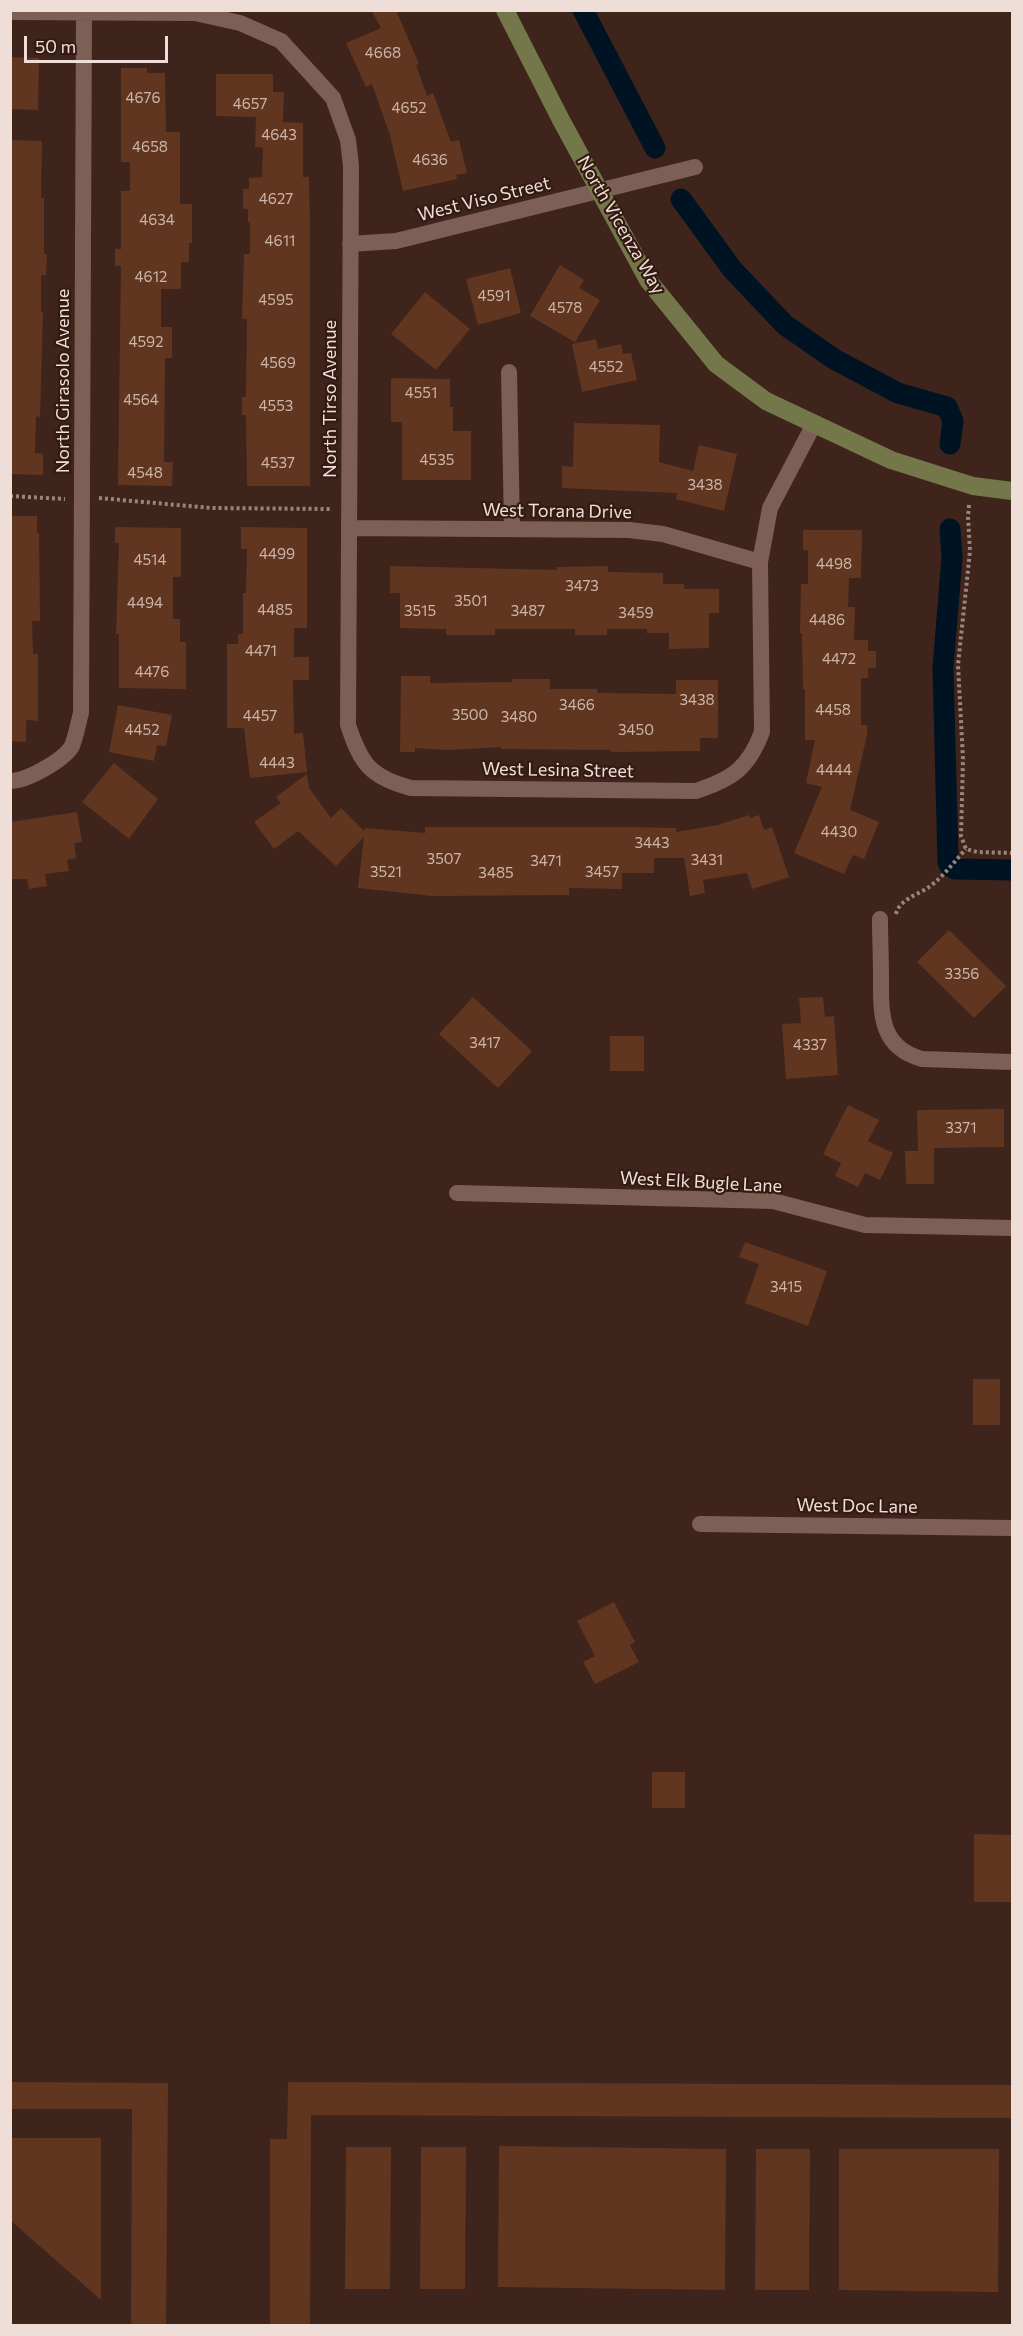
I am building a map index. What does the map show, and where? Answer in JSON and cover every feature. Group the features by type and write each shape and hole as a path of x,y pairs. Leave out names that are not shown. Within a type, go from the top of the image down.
{"street":[{"name":"North Vicenza Way","path":"505,10 648,280 716,364 766,401 891,460 973,486 1012,491"},
{"path":"10,12 84,13"},
{"name":"North Tirso Avenue","path":"84,13 195,13 240,23 280,41 333,98 348,140 351,166 348,725 357,752 375,773"},
{"name":"North Girasolo Avenue","path":"10,781 18,781 42,771 71,748 81,713 84,13"},
{"name":"West Viso Street","path":"350,244 396,241 695,167"},
{"path":"509,372 512,529"},
{"path":"760,562 770,508 814,424"},
{"name":"West Torana Drive","path":"349,528 629,530 663,534 760,562"},
{"name":"West Lesina Street","path":"375,773 389,782 411,788 696,791 722,782 740,770 754,753 762,732 760,562"},
{"path":"888,917 881,1013 886,1031 895,1046 913,1057 922,1059 1012,1062"},
{"name":"West Elk Bugle Lane","path":"457,1193 773,1201 866,1225 1012,1228"},
{"name":"West Doc Lane","path":"700,1524 1012,1527"}],"path":[{"path":"10,496 65,499"},
{"path":"95,498 211,508 330,509"},
{"path":"966,849 961,836 963,759 958,665 970,551 969,505"},
{"path":"966,849 977,852 1012,853"},
{"path":"888,917 906,900 930,886 966,849"}],"building":[{"path":"371,10 396,10 419,64 416,65 427,96 433,93 451,142 459,140 467,173 456,175 457,179 403,191 390,135 372,84 366,87 346,43 381,28"},
{"path":"10,57 39,58 38,110 10,109"},
{"path":"121,68 147,68 147,73 165,73 166,132 180,132 180,204 192,204 192,243 189,243 189,262 181,262 181,289 161,289 161,327 172,327 172,358 165,358 164,462 173,462 172,486 118,485 121,266 115,266 115,249 121,249 121,191 130,191 130,162 121,162"},
{"path":"216,74 273,74 273,92 284,92 283,122 303,123 303,177 309,177 310,228 310,486 247,486 246,415 242,415 242,397 246,397 247,319 242,319 244,254 250,254 250,222 248,222 248,209 243,209 243,189 249,189 249,178 262,177 263,148 255,147 256,117 216,116"},
{"path":"10,140 42,141 41,198 44,198 44,254 47,254 46,275 41,275 41,312 43,312 40,417 36,416 35,453 43,454 43,475 10,474"},
{"path":"560,265 584,280 579,288 600,300 575,342 530,316"},
{"path":"510,268 521,313 478,325 466,279"},
{"path":"425,292 470,329 436,370 391,334"},
{"path":"596,339 598,349 621,344 623,354 631,353 637,380 582,392 572,344"},
{"path":"391,378 450,379 453,431 471,431 471,480 402,480 402,422 391,422"},
{"path":"574,423 660,425 659,462 693,471 699,445 737,454 724,511 676,499 677,493 562,488 562,466 573,467"},
{"path":"10,516 37,516 37,533 39,533 40,621 32,621 33,654 38,654 38,721 26,720 26,742 10,741"},
{"path":"115,527 181,528 181,577 173,577 173,619 180,619 180,642 186,642 186,689 119,688 119,634 116,634 119,543 115,543"},
{"path":"241,527 307,528 307,628 294,628 294,657 309,657 309,680 293,680 294,734 303,733 307,772 250,778 244,728 227,728 227,644 238,644 238,634 243,634 243,593 246,593 247,549 241,549"},
{"path":"803,530 862,530 861,578 849,578 848,607 855,607 854,640 868,640 868,651 876,651 876,668 868,668 868,678 861,678 861,725 867,725 867,735 850,810 879,822 864,859 853,855 844,874 794,853 822,787 806,783 815,740 805,740 805,689 803,689 802,633 800,633 801,584 808,584 808,550 803,550"},
{"path":"390,566 557,570 557,567 608,566 608,572 663,573 663,584 684,584 684,589 719,589 719,613 709,613 709,648 669,649 669,633 647,633 647,629 607,629 607,635 575,635 575,629 495,629 495,635 446,635 446,629 400,628 400,593 390,593"},
{"path":"401,676 430,676 430,683 550,679 550,689 597,689 597,693 676,694 676,680 718,680 718,738 700,738 700,751 611,752 611,750 501,749 501,747 447,750 415,748 415,752 400,752"},
{"path":"118,705 172,715 166,746 157,745 154,761 109,752"},
{"path":"114,763 158,799 129,839 82,802"},
{"path":"307,774 309,788 331,818 341,808 364,831 365,828 425,833 425,827 628,827 676,828 676,832 718,825 749,815 750,818 759,815 764,830 772,827 789,877 752,889 747,873 703,880 705,893 690,896 684,858 654,858 654,873 622,873 622,889 569,888 569,895 432,896 358,888 364,837 336,866 298,831 274,849 254,822 281,803 276,797"},
{"path":"77,812 82,842 74,843 76,858 67,860 69,871 45,874 47,886 29,889 27,879 10,879 10,822"},
{"path":"949,930 1006,986 974,1018 917,962"},
{"path":"473,997 532,1051 498,1088 439,1034"},
{"path":"823,997 825,1017 834,1016 838,1075 786,1079 782,1024 801,1023 799,998"},
{"path":"610,1036 644,1036 644,1071 610,1071"},
{"path":"848,1105 879,1120 868,1141 893,1153 880,1180 865,1173 858,1187 835,1176 841,1163 823,1154"},
{"path":"1004,1109 1004,1147 934,1148 934,1184 906,1184 905,1151 918,1151 917,1110"},
{"path":"745,1242 827,1271 808,1326 745,1303 759,1264 739,1257"},
{"path":"973,1379 1000,1379 1000,1425 973,1425"},
{"path":"614,1602 635,1642 630,1645 639,1662 595,1684 583,1662 595,1656 577,1621"},
{"path":"652,1772 685,1772 685,1808 652,1808"},
{"path":"974,1834 1012,1835 1012,1902 974,1902"},
{"path":"10,2082 168,2083 166,2325 131,2325 132,2109 10,2109"},
{"path":"288,2082 1012,2085 1012,2118 311,2115 310,2325 270,2325 270,2139 287,2139"},
{"path":"10,2138 101,2138 101,2300 10,2220"},
{"path":"499,2146 726,2149 725,2290 498,2287"},
{"path":"346,2147 391,2147 390,2289 345,2289"},
{"path":"421,2147 466,2147 465,2289 420,2289"},
{"path":"756,2149 810,2149 809,2290 755,2290"},
{"path":"839,2149 999,2149 998,2292 839,2290"}],"waterway":[{"path":"583,10 655,148"},
{"path":"681,199 732,269 785,325 834,359 898,393 947,407 953,421 950,444"},
{"path":"950,529 952,557 943,668 948,862 955,869 1012,870"}]}
